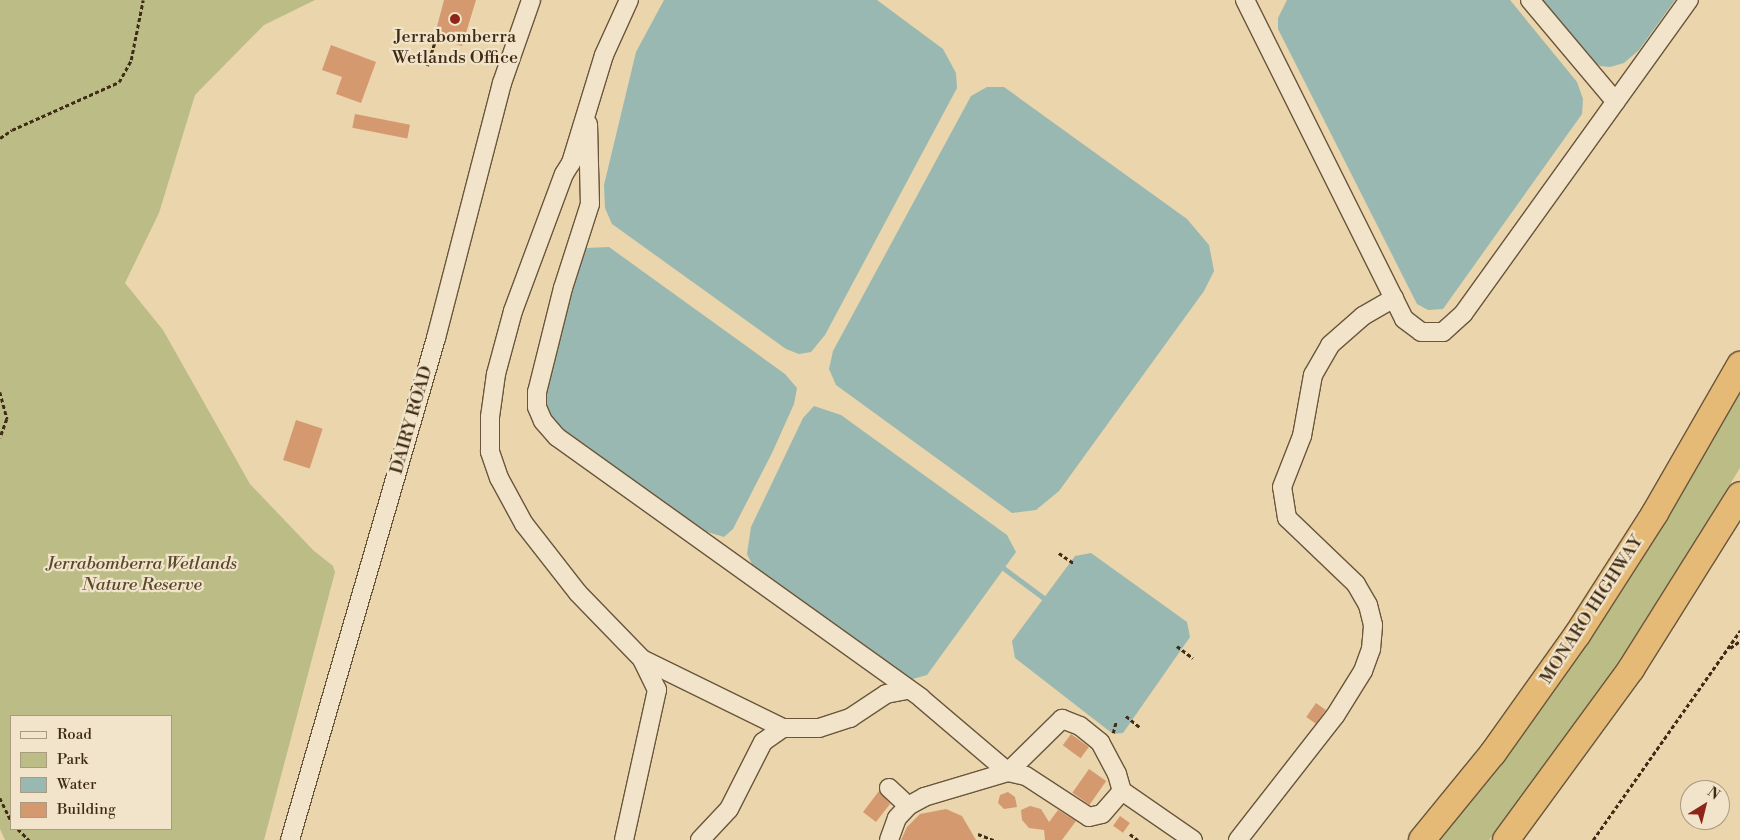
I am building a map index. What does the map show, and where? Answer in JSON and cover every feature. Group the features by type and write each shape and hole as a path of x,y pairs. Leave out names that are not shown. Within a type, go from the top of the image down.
{"highway":[{"name":"MONARO HIGHWAY","path":"1422,840 1493,753 1578,635 1655,513 1740,365"},
{"path":"1506,840 1631,669 1740,495"}],"street":[{"name":"DAIRY ROAD","path":"290,840 436,338 502,83 531,0"},
{"path":"629,0 604,55 588,115 571,163 564,174 513,311 496,374 490,416 490,452 498,478 524,524 578,594 642,658 783,728 819,728 850,718 886,694 906,690"},
{"path":"1530,0 1616,102"},
{"path":"1249,1 1404,319 1422,332 1443,332 1464,314 1689,0"},
{"path":"588,115 592,175 590,204 563,288 537,392 537,407 543,422 557,437 906,690 921,698 1008,772 1026,776 1089,817 1102,814 1122,790"},
{"path":"571,163 581,162 592,175"},
{"path":"1238,840 1334,716 1363,671 1371,649 1373,625 1368,605 1356,584 1287,518 1282,487 1302,436 1313,375 1330,345 1363,316 1394,298"},
{"path":"624,840 657,690 642,658"},
{"path":"888,840 896,818 908,806 924,798 1008,772 1062,719 1080,726 1100,742 1117,774 1122,790 1193,840"},
{"path":"700,840 728,809 763,742 783,728"},
{"path":"889,788 908,806"}],"path":[{"path":"0,138 12,130 119,82 131,60 143,0"},
{"path":"427,66 436,38"},
{"path":"0,392 7,419 0,438"},
{"path":"1059,553 1075,564"},
{"path":"1593,840 1740,632"},
{"path":"1727,650 1740,640"},
{"path":"1177,646 1192,658"},
{"path":"1126,716 1141,728"},
{"path":"0,798 10,819"},
{"path":"19,830 29,840"},
{"path":"978,834 994,840"},
{"path":"1130,834 1138,840"}],"green space":[{"name":"Jerrabomberra Wetlands Nature Reserve","path":"0,0 315,0 264,25 195,95 159,213 125,283 163,330 250,484 313,550 333,566 335,572 264,840 5,840 0,829"},
{"path":"1740,383 1740,468 1622,660 1489,840 1434,840"}],"water":[{"path":"664,0 877,0 943,49 956,73 957,88 825,335 811,352 799,354 786,349 612,224 605,208 604,185 636,52"},
{"path":"1287,0 1510,0 1577,82 1583,99 1582,114 1443,309 1428,310 1417,304 1278,29 1278,18"},
{"path":"1541,0 1675,0 1639,50 1624,63 1610,67 1600,66 1584,53"},
{"path":"987,87 1004,87 1187,219 1209,245 1214,271 1204,291 1059,491 1036,510 1012,513 836,385 829,369 833,351 971,96"},
{"path":"609,247 785,374 797,388 794,404 772,453 733,529 724,537 701,530 559,428 545,409 548,382 582,254 586,248"},
{"path":"814,406 841,415 1007,535 1016,552 927,675 909,680 754,568 747,554 751,527 803,418"},
{"path":"1091,553 1187,622 1190,637 1123,733 1113,734 1015,658 1012,641 1075,556"}],"building":[{"name":"Jerrabomberra Wetlands Office","path":"444,0 476,0 462,46 434,38"},
{"path":"331,45 376,62 361,103 336,94 342,77 322,70"},
{"path":"355,114 410,125 407,138 352,128"},
{"path":"296,420 323,429 310,469 283,460"},
{"path":"1316,703 1326,710 1316,724 1306,717"},
{"path":"1071,734 1089,747 1081,758 1063,745"},
{"path":"1089,769 1106,781 1090,805 1072,793"},
{"path":"879,791 890,804 876,822 863,812"},
{"path":"1008,792 1015,797 1017,807 1004,809 998,803 1000,795"},
{"path":"1030,806 1041,809 1049,822 1058,810 1076,821 1062,840 1045,840 1044,830 1029,828 1022,820 1021,810"},
{"path":"946,809 962,816 976,840 901,840 907,827 920,814"},
{"path":"1120,816 1130,823 1123,833 1113,826"}],"waterway":[{"path":"1005,569 1044,598"}],"place":[{"name":"Jerrabomberra Wetlands Office","path":"455,19"}]}
